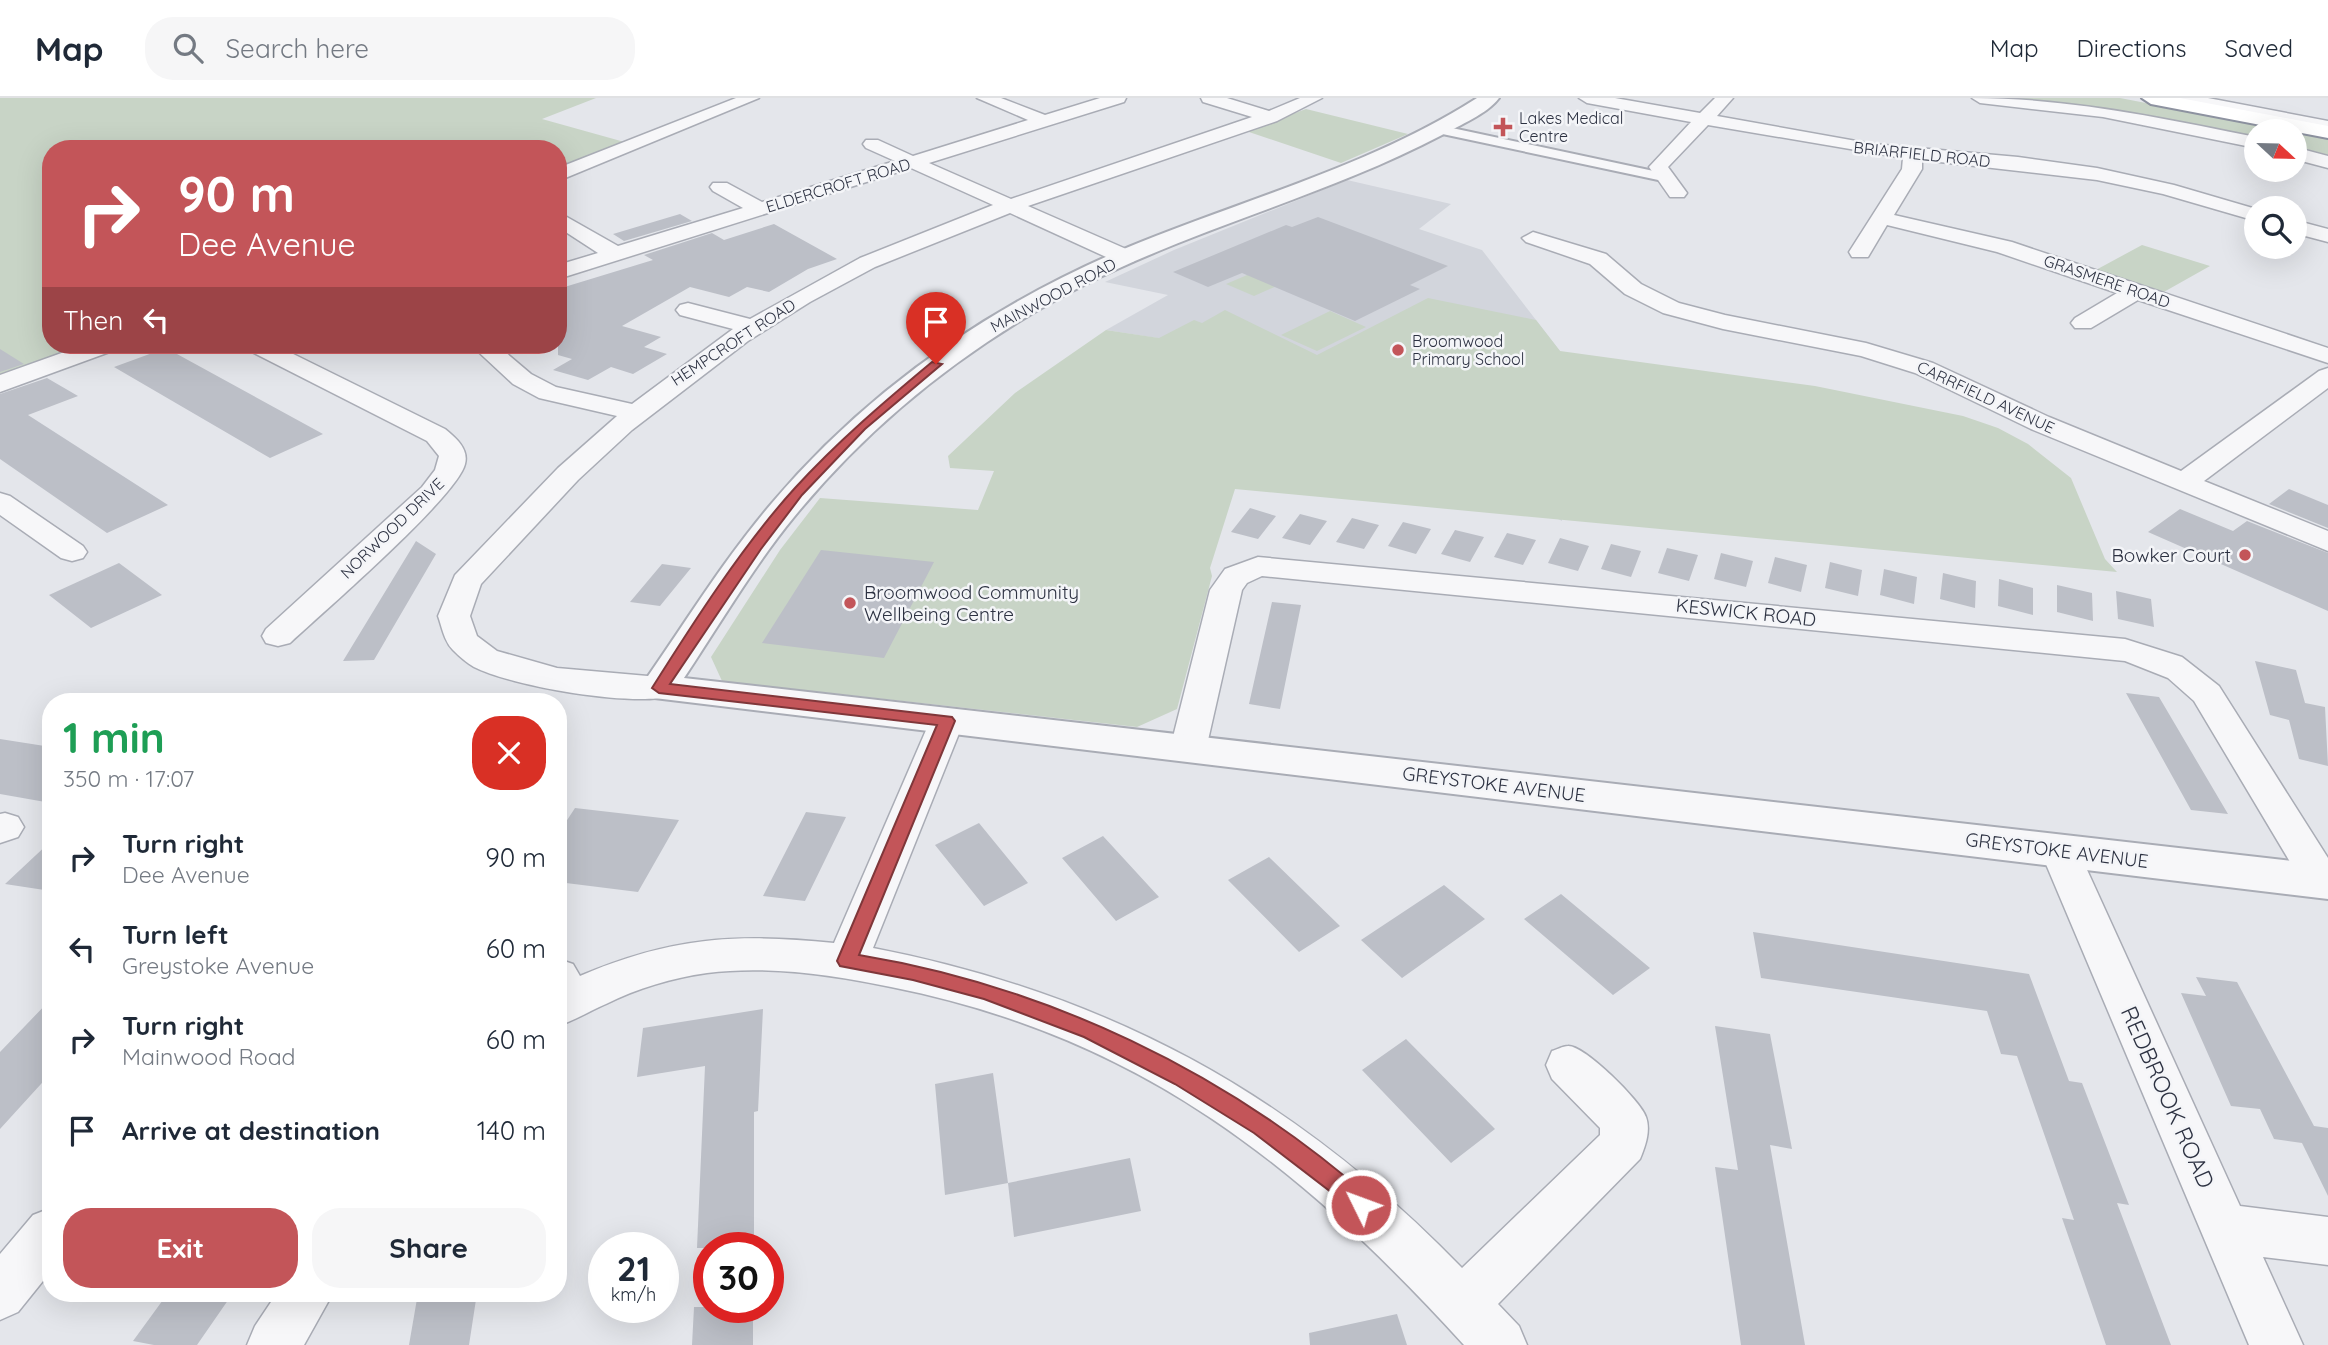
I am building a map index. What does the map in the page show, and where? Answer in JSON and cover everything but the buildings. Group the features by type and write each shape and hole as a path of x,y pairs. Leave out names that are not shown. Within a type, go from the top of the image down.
{"highway":[{"path":"2151,98 2328,132"}],"street":[{"path":"567,172 751,98"},
{"path":"985,98 1045,121"},
{"name":"ELDERCROFT ROAD","path":"567,269 1118,98"},
{"path":"1209,98 1270,117"},
{"name":"HEMPCROFT ROAD","path":"659,688 557,677 501,666 481,658 463,644 454,621 456,600 473,574 571,468 683,373 752,327 875,259 1012,206 1270,117 1314,98"},
{"name":"MAINWOOD ROAD","path":"659,688 781,512 861,427 936,364 1046,295 1125,257 1352,168 1438,129 1490,98"},
{"name":"BRIARFIELD ROAD","path":"1587,98 1846,146 2097,174 2177,192 2244,212"},
{"path":"1677,193 1658,167 1726,98"},
{"path":"1980,98 2103,111 2244,140"},
{"path":"2180,98 2328,126"},
{"path":"1438,129 1663,177"},
{"path":"870,144 1125,257"},
{"path":"1860,252 1912,169 1913,155"},
{"path":"2307,156 2328,162"},
{"path":"718,186 759,209"},
{"name":"GRASMERE ROAD","path":"1882,218 2004,247 2328,356"},
{"path":"567,224 615,254"},
{"path":"2307,230 2328,236"},
{"name":"CARRFIELD AVENUE","path":"1533,237 1568,244 1598,259 1633,289 1648,309 1859,349 1909,362 1954,380 2021,415 2328,542"},
{"path":"2083,323 2136,291"},
{"path":"686,310 752,327"},
{"path":"0,384 82,354"},
{"name":"NORWOOD DRIVE","path":"275,354 436,435 451,447 453,455 449,472 432,493 278,636"},
{"path":"493,354 522,379 548,393 634,412"},
{"path":"2184,482 2328,376"},
{"path":"0,502 72,552"},
{"name":"KESWICK ROAD","path":"1188,749 1226,590 1236,576 1258,566 2124,650 2151,656 2181,670 2207,694 2325,882"},
{"name":"GREYSTOKE AVENUE","path":"659,688 2325,882"},
{"path":"847,961 947,721"},
{"name":"REDBROOK ROAD","path":"2059,849 2093,932 2227,1228 2276,1345"},
{"path":"567,994 696,957 750,954 847,961 913,972 1001,996 1091,1031 1182,1078 1261,1126 1330,1177 1416,1257 1500,1345"},
{"path":"1461,1304 1623,1144 1624,1120 1568,1065"},
{"path":"2227,1228 2328,1241"},
{"path":"0,1294 42,1243"},
{"path":"274,1345 301,1302"}],"shaded area":[{"name":"Broomwood Primary School","path":"1347,180 1451,204 1419,229 1482,250 1560,351 1562,521 1227,349 1106,330 1168,295 1105,282 1174,250"}],"green space":[{"path":"0,98 596,98 542,119 628,143 567,167 567,140 42,140 42,354 65,354 0,378"},
{"path":"2012,98 2120,98 2244,122 2244,138 2112,111"},
{"path":"1306,109 1408,134 1341,163 1246,131"},
{"path":"2307,134 2328,138 2328,160 2307,154"},
{"path":"2142,245 2210,266 2162,293 2094,271"},
{"path":"1278,262 1306,273 1254,296 1226,284"},
{"path":"1428,298 1536,320 1560,351 1815,386 1963,416 1998,428 2028,444 2071,478 2105,559 2117,572 1235,489 1210,568 1212,576 1177,709 1137,727 722,681 711,657 780,550 820,498 978,510 994,471 950,468 948,456 1015,393 1106,330 1159,338 1194,320 1202,323 1225,310 1317,355"},
{"path":"1330,311 1366,327 1317,351 1281,335"}],"place":[{"name":"Lakes Medical Centre","path":"1503,127"},
{"name":"Broomwood Primary School","path":"1398,350"},
{"name":"Bowker Court","path":"2245,555"},
{"name":"Broomwood Community Wellbeing Centre","path":"850,603"}],"route":[{"path":"936,364 861,427 781,512 659,688 947,721 847,961 913,972 986,991 1091,1031 1210,1093 1261,1126 1330,1177 1361,1205"}]}
